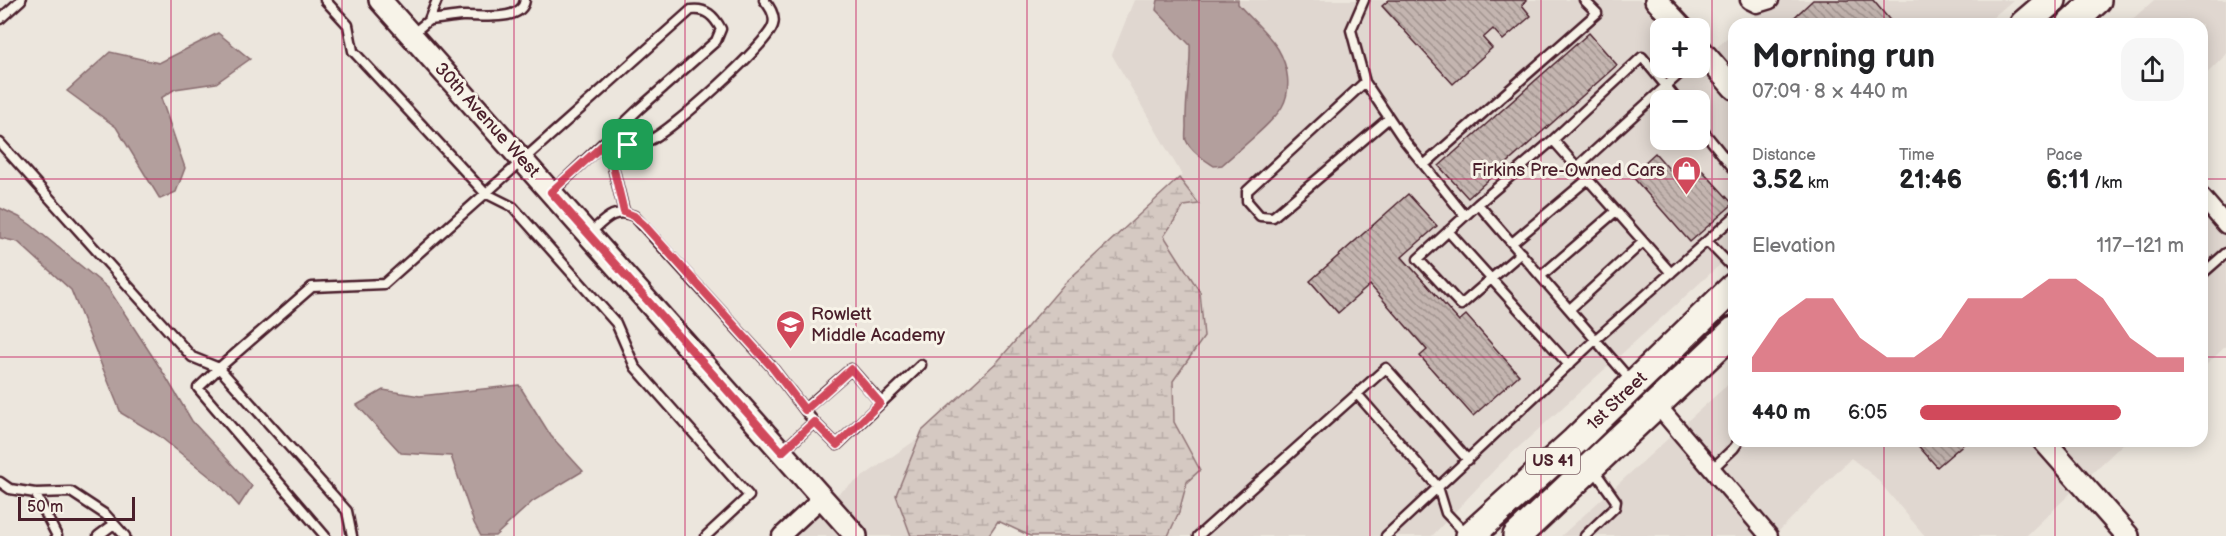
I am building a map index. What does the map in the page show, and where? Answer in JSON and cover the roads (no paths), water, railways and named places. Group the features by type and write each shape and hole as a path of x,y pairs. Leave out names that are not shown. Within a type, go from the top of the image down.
{"main road":[{"path":"2031,18 2052,0"},
{"path":"2078,18 2097,0"},
{"name":"1st Street","path":"1469,536 1634,384 1728,293"},
{"name":"1st Street","path":"1517,536 1728,337"},
{"path":"1506,536 1508,525 1613,425 1634,384"}],"street":[{"name":"30th Avenue West","path":"380,0 856,536"},
{"path":"1656,0 1673,18"},
{"path":"1749,0 1757,4 1770,0"},
{"path":"1710,62 1728,81"},
{"path":"2208,204 2226,225"},
{"path":"1657,405 1769,536"},
{"path":"2049,447 2128,536"},
{"path":"781,536 822,498"}],"lane":[{"path":"0,19 21,0"},
{"path":"325,0 348,25 353,51 485,193 513,207 616,323 634,367 749,496 706,536"},
{"path":"411,35 429,20 437,0"},
{"path":"429,20 460,16 513,15 522,8 525,0"},
{"path":"325,536 198,388 312,287 384,284 701,0"},
{"path":"605,143 628,145 648,141 665,132 765,39 774,24 772,10 765,0"},
{"path":"1364,0 1352,30 1365,82 1424,165 1465,216"},
{"path":"1424,165 1597,13 1584,0"},
{"path":"551,192 640,108 716,41 721,29 714,17 700,9 691,10"},
{"path":"1521,253 1461,305 1418,259 1553,140 1642,57 1668,90"},
{"path":"1577,167 1674,78"},
{"path":"1365,82 1248,191 1247,201 1260,216 1273,217 1389,118"},
{"path":"1710,139 1728,161"},
{"path":"1553,140 1671,273"},
{"path":"0,143 192,357 219,368 347,511 352,536"},
{"path":"624,212 613,166 614,160 628,145"},
{"path":"1512,243 1588,179"},
{"path":"1478,204 1634,384"},
{"path":"1541,276 1616,211"},
{"path":"589,234 609,216 624,212 634,216 771,366 814,422 837,445 921,365"},
{"path":"1386,536 1596,339 1728,222"},
{"path":"1448,231 1569,365"},
{"path":"1707,241 1728,263"},
{"path":"1570,309 1643,242"},
{"path":"2208,269 2226,254"},
{"path":"1198,536 1386,368 1468,460"},
{"path":"805,410 851,369 880,403"},
{"path":"1357,394 1438,487 1446,513 1469,536"},
{"path":"782,452 814,422"},
{"path":"1711,470 1735,447"},
{"path":"1585,536 1615,507 1616,501 1592,467"},
{"path":"0,482 10,489 35,493 71,492 106,515 125,536"},
{"path":"35,493 57,536"},
{"path":"99,536 114,524"}],"place":[{"name":"Firkins Pre-Owned Cars","path":"1686,196"},
{"name":"Rowlett Middle Academy","path":"790,350"}]}
